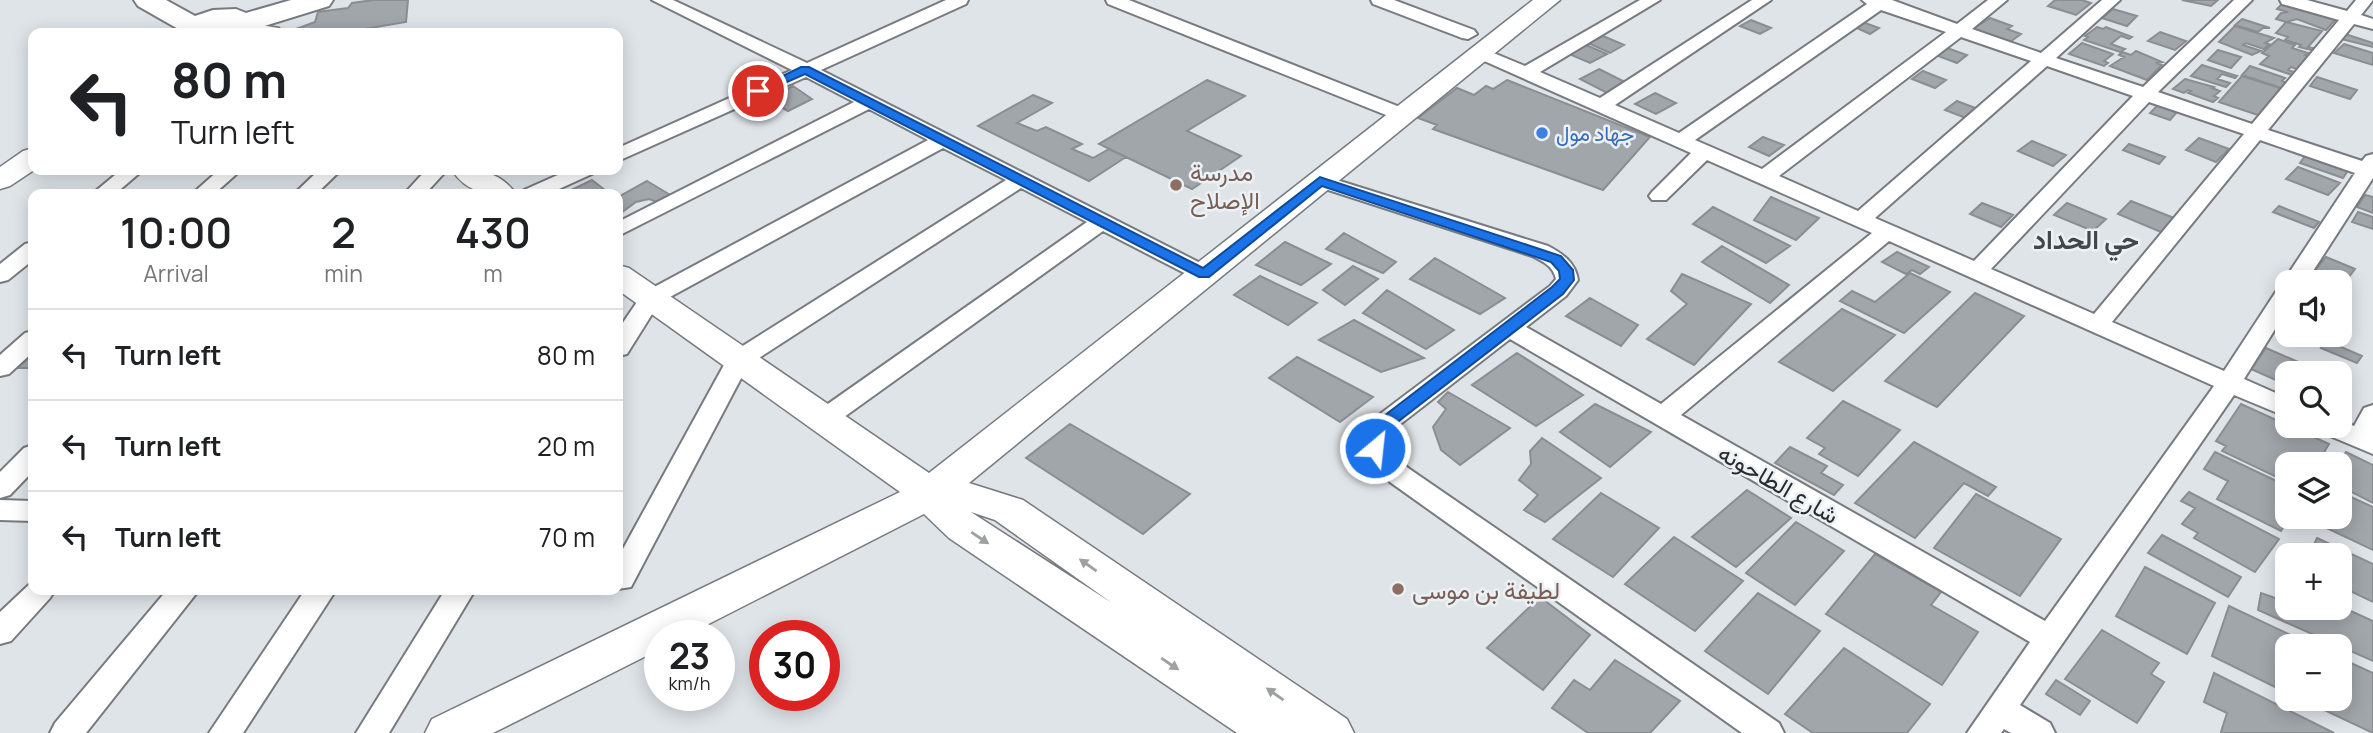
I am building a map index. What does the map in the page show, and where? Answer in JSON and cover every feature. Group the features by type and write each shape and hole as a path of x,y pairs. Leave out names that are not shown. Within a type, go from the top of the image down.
{"main road":[{"path":"148,0 219,26 320,0"},
{"path":"185,0 219,26"},
{"path":"219,26 297,0"}],"street":[{"path":"660,0 805,69 1204,274"},
{"path":"623,153 960,0"},
{"path":"1114,0 1403,115"},
{"path":"1379,0 1474,43 1526,72 2275,403"},
{"path":"447,733 880,522 930,493 1403,115 1474,43 1548,0"},
{"path":"1526,72 1651,0"},
{"path":"1602,105 1763,0"},
{"path":"1765,177 1999,0"},
{"path":"1860,220 2112,0"},
{"path":"1976,272 2146,94 2244,0"},
{"path":"2288,0 2373,24"},
{"path":"2097,325 2254,131 2365,0"},
{"path":"1682,140 1878,1 2254,131 2371,167 2302,270"},
{"path":"623,227 868,102"},
{"path":"623,340 651,298 943,140"},
{"path":"1659,196 1706,150"},
{"path":"0,180 28,160"},
{"path":"108,189 127,175"},
{"path":"208,189 225,175"},
{"path":"310,189 325,175"},
{"path":"419,189 432,175"},
{"path":"473,175 494,189"},
{"path":"542,189 574,175"},
{"path":"626,551 738,359 1020,180"},
{"path":"1320,181 1556,259 1566,270 1567,280 1558,290 1390,420 1377,433 1375,448 1383,463 1768,733"},
{"path":"824,419 1102,222"},
{"path":"1663,416 1886,232"},
{"path":"1,273 28,253"},
{"path":"1,273 28,274"},
{"path":"623,278 930,493 937,504 963,527 1274,733"},
{"path":"2039,733 1991,721 2229,383 2275,311"},
{"name":"شارع الطاحونه","path":"1509,328 2049,638"},
{"path":"0,368 28,343"},
{"path":"2366,442 2373,414"},
{"path":"0,488 28,460"},
{"path":"930,493 978,498 1009,510 1331,733"},
{"path":"0,510 28,511"},
{"path":"0,632 35,595"},
{"path":"66,733 180,595"},
{"path":"225,733 318,595"},
{"path":"372,733 457,595"}],"building":[{"path":"408,0 406,22 371,28 299,28 315,22 318,12 348,8 352,3"},
{"path":"2055,0 2082,0 2091,3 2076,15 2048,6"},
{"path":"2182,0 2218,0 2211,6"},
{"path":"2283,3 2336,19 2326,30 2297,19 2286,22 2276,19 2281,13 2288,12 2277,9"},
{"path":"2113,9 2137,16 2127,26 2102,18"},
{"path":"1990,18 2012,26 2007,29 2021,34 2010,42 1973,29"},
{"path":"2242,19 2270,28 2263,28 2258,32 2235,25"},
{"path":"1751,20 1771,28 1760,34 1740,26"},
{"path":"2286,22 2322,31 2308,47 2317,49 2315,51 2299,47 2301,45 2285,40 2288,37 2276,33"},
{"path":"1865,23 1879,28 1870,34 1857,28"},
{"path":"2235,26 2274,38 2265,43 2269,44 2264,49 2246,43 2243,45 2261,51 2252,55 2219,42"},
{"path":"2097,27 2106,27 2132,37 2129,39 2121,36 2111,44 2125,49 2120,52 2084,40 2088,37 2085,36"},
{"path":"2160,32 2186,41 2175,50 2148,41"},
{"path":"2345,34 2373,43 2373,47 2341,39"},
{"path":"1603,36 1624,45 1610,53 1588,43"},
{"path":"2278,39 2295,45 2292,48 2308,53 2305,55 2310,57 2302,71 2291,67 2288,70 2297,73 2295,76 2260,64 2269,56 2262,53"},
{"path":"2082,43 2113,54 2104,61 2108,63 2104,66 2069,54"},
{"path":"2344,44 2373,53 2373,65 2334,53"},
{"path":"1586,45 1607,54 1590,63 1569,54"},
{"path":"1947,48 1967,55 1957,63 1938,56"},
{"path":"2218,50 2241,57 2231,68 2208,60"},
{"path":"2136,51 2162,62 2156,63 2162,65 2147,80 2110,66 2124,57 2119,55 2122,52 2131,55"},
{"path":"2202,65 2237,76 2235,78 2222,74 2217,79 2230,83 2226,87 2191,76"},
{"path":"2250,66 2285,78 2282,81 2289,84 2284,89 2242,75"},
{"path":"1599,69 1629,84 1609,94 1580,79"},
{"path":"1923,71 1946,80 1935,88 1912,79"},
{"path":"2242,76 2283,89 2261,116 2219,102"},
{"path":"2317,77 2357,90 2350,99 2310,86"},
{"path":"2185,79 2214,87 2212,88 2220,91 2214,96 2218,98 2213,102 2188,93 2191,91 2188,90 2184,93 2173,89"},
{"path":"1207,80 1245,96 1187,131 1241,156 1192,189 1099,144"},
{"name":"جهاد مول","path":"1507,80 1650,137 1603,190 1433,129 1437,125 1418,118 1457,88 1474,95 1486,86 1493,89"},
{"path":"793,86 812,99 788,111 768,100"},
{"path":"1655,93 1676,103 1656,114 1635,104"},
{"path":"1033,95 1052,103 1017,123 1037,131 1046,127 1082,144 1072,149 1093,158 1109,149 1126,157 1089,181 978,126"},
{"path":"1957,101 1978,109 1966,118 1945,110"},
{"path":"2158,105 2177,112 2170,120 2150,113"},
{"path":"1763,137 1784,145 1769,156 1749,147"},
{"path":"2199,138 2229,149 2216,162 2186,150"},
{"path":"2032,141 2066,155 2053,166 2018,151"},
{"path":"2129,144 2165,157 2159,164 2123,150"},
{"path":"2308,152 2351,166 2343,178 2300,163"},
{"path":"2298,167 2340,183 2328,195 2286,179"},
{"path":"592,180 604,189 573,189"},
{"path":"647,181 672,196 657,202 649,199 636,202 623,212 623,194"},
{"path":"2365,195 2373,197 2373,213 2357,207"},
{"path":"1771,197 1819,218 1796,240 1754,220"},
{"path":"2131,201 2174,218 2161,232 2118,214"},
{"path":"1982,203 2013,215 2001,227 1970,214"},
{"path":"2067,203 2106,219 2093,231 2054,215"},
{"path":"2279,206 2319,222 2314,228 2273,212"},
{"path":"1713,207 1790,246 1766,263 1693,224"},
{"path":"2358,212 2373,217 2373,229 2352,222"},
{"path":"1344,233 1396,262 1383,273 1326,249"},
{"path":"1285,242 1331,264 1301,285 1256,265"},
{"path":"1722,246 1789,285 1770,303 1702,262"},
{"path":"1897,252 1929,267 1920,274 1912,270 1906,274 1882,262"},
{"path":"2326,257 2355,269 2352,273 2352,270 2315,270"},
{"path":"1435,258 1505,298 1480,314 1410,279"},
{"path":"1353,266 1378,279 1345,305 1323,290"},
{"path":"1910,273 1950,292 1904,333 1840,301 1852,291 1875,302"},
{"path":"1682,274 1751,304 1694,365 1647,339 1687,304 1671,291"},
{"path":"1260,276 1317,303 1288,325 1234,295"},
{"path":"1387,290 1454,330 1426,349 1363,313"},
{"path":"1975,293 2024,316 1937,407 1885,381"},
{"path":"1590,298 1638,325 1621,346 1566,316"},
{"path":"1842,309 1895,335 1833,391 1779,362"},
{"path":"1354,320 1424,358 1381,372 1319,340"},
{"path":"2341,347 2362,356 2357,363 2321,348"},
{"path":"2266,348 2296,361 2275,361 2275,380 2251,369"},
{"path":"1517,353 1583,395 1536,426 1472,385"},
{"path":"1297,357 1373,397 1340,422 1269,378"},
{"path":"28,358 28,368 17,368"},
{"path":"1448,392 1510,428 1460,465 1441,450 1433,427 1446,409 1438,402"},
{"path":"1843,401 1900,430 1858,476 1819,454 1825,448 1807,438"},
{"path":"1595,404 1651,432 1610,467 1560,432"},
{"path":"2241,404 2275,419 2275,438 2316,438 2329,444 2324,452 2275,452 2275,476 2222,451 2226,446 2216,441"},
{"path":"1070,424 1190,494 1143,534 1026,458"},
{"path":"1542,438 1601,478 1545,522 1524,510 1538,495 1519,480 1531,464 1530,451"},
{"path":"1914,442 1996,487 1988,496 1964,483 1915,538 1855,503"},
{"path":"1790,447 1827,466 1821,473 1843,485 1834,495 1775,463"},
{"path":"2215,452 2275,480 2275,528 2217,499 2228,481 2204,469"},
{"path":"2352,455 2373,465 2373,503 2352,492"},
{"path":"1747,490 1791,518 1736,567 1692,537"},
{"path":"2189,492 2279,539 2255,572 2194,538 2198,533 2182,524 2195,508 2181,501"},
{"path":"1601,493 1659,528 1613,577 1553,539"},
{"path":"1976,494 2061,539 2020,596 1934,548"},
{"path":"2352,497 2373,507 2373,550 2329,529 2352,529"},
{"path":"1796,522 1844,551 1795,605 1746,573"},
{"path":"2162,535 2241,577 2228,597 2148,553"},
{"path":"1674,537 1743,581 1695,631 1625,584"},
{"path":"2317,538 2328,543 2315,543"},
{"path":"1875,554 1941,592 1931,605 1978,632 1942,685 1826,614"},
{"path":"2352,554 2373,564 2373,602 2352,592"},
{"path":"2145,567 2215,603 2187,654 2116,616"},
{"path":"1758,593 1820,631 1768,694 1705,651"},
{"path":"2261,593 2275,598 2275,618 2258,610"},
{"path":"1540,597 1590,635 1543,690 1487,648"},
{"path":"2229,606 2288,634 2275,634 2275,687 2212,656"},
{"path":"2352,611 2373,621 2373,661 2352,652 2352,634 2312,634 2281,620 2352,620"},
{"path":"2102,630 2159,663 2151,674 2164,682 2137,723 2065,679"},
{"path":"1844,648 1930,704 1907,733 1813,733 1785,714"},
{"path":"1615,660 1680,701 1650,733 1588,733 1552,708 1574,680 1590,690"},
{"path":"2352,663 2373,673 2373,733 2326,711 2352,711"},
{"path":"2214,673 2275,704 2275,711 2290,711 2334,733 2223,733 2221,732 2227,713 2204,702"},
{"path":"2056,680 2090,701 2080,715 2046,694"}],"place":[{"name":"جهاد مول","path":"1542,133"},
{"name":"مدرسة الإصلاح","path":"1176,185"},
{"name":"لطيفة بن موسى","path":"1398,589"}],"district":[{"name":"حي الحداد","path":"2086,239"}],"route":[{"path":"758,91 805,69 1204,274 1320,181 1539,251 1556,259 1566,270 1567,280 1558,290 1390,420 1377,433 1375,448"}]}
